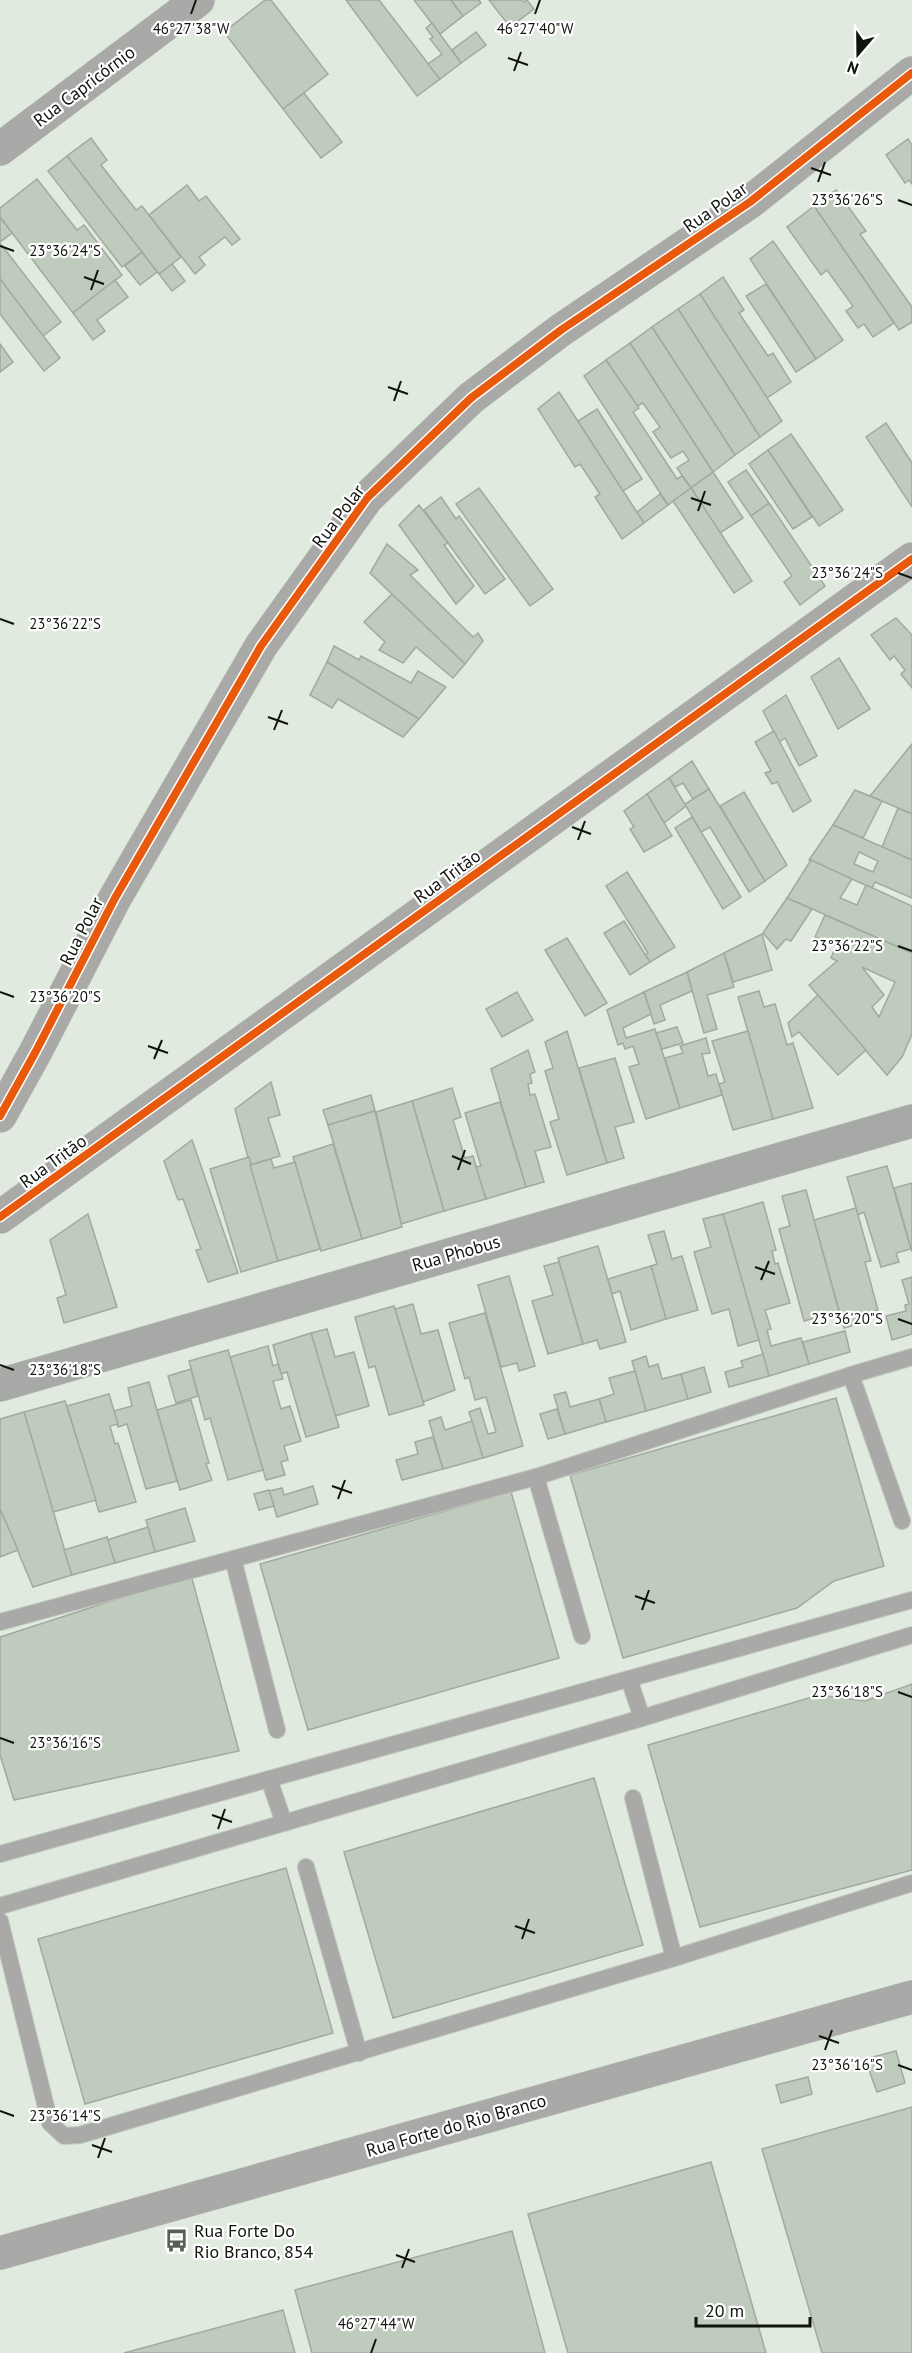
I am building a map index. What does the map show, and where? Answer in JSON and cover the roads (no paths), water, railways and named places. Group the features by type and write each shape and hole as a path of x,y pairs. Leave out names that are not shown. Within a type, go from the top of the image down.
{"street":[{"name":"Rua Capricórnio","path":"0,149 198,0"},
{"name":"Rua Polar","path":"0,1116 115,898 261,646 368,498 471,398 561,330 750,202 912,73"},
{"name":"Rua Tritão","path":"0,1217 912,559"},
{"name":"Rua Phobus","path":"0,1385 912,1121"},
{"name":"Rua Forte do Rio Branco","path":"0,2253 912,1997"}],"lane":[{"path":"0,1622 536,1477 912,1357"},
{"path":"851,1375 902,1521"},
{"path":"536,1477 582,1636"},
{"path":"233,1559 277,1730"},
{"path":"0,1854 912,1599"},
{"path":"0,1906 642,1718 912,1635"},
{"path":"629,1679 642,1718"},
{"path":"269,1779 284,1823"},
{"path":"633,1798 674,1958"},
{"path":"306,1867 359,2053"},
{"path":"0,1921 50,2123 64,2136 80,2135 359,2053 912,1883"}],"place":[{"name":"Rua Forte Do Rio Branco, 854","path":"176,2240"}]}
